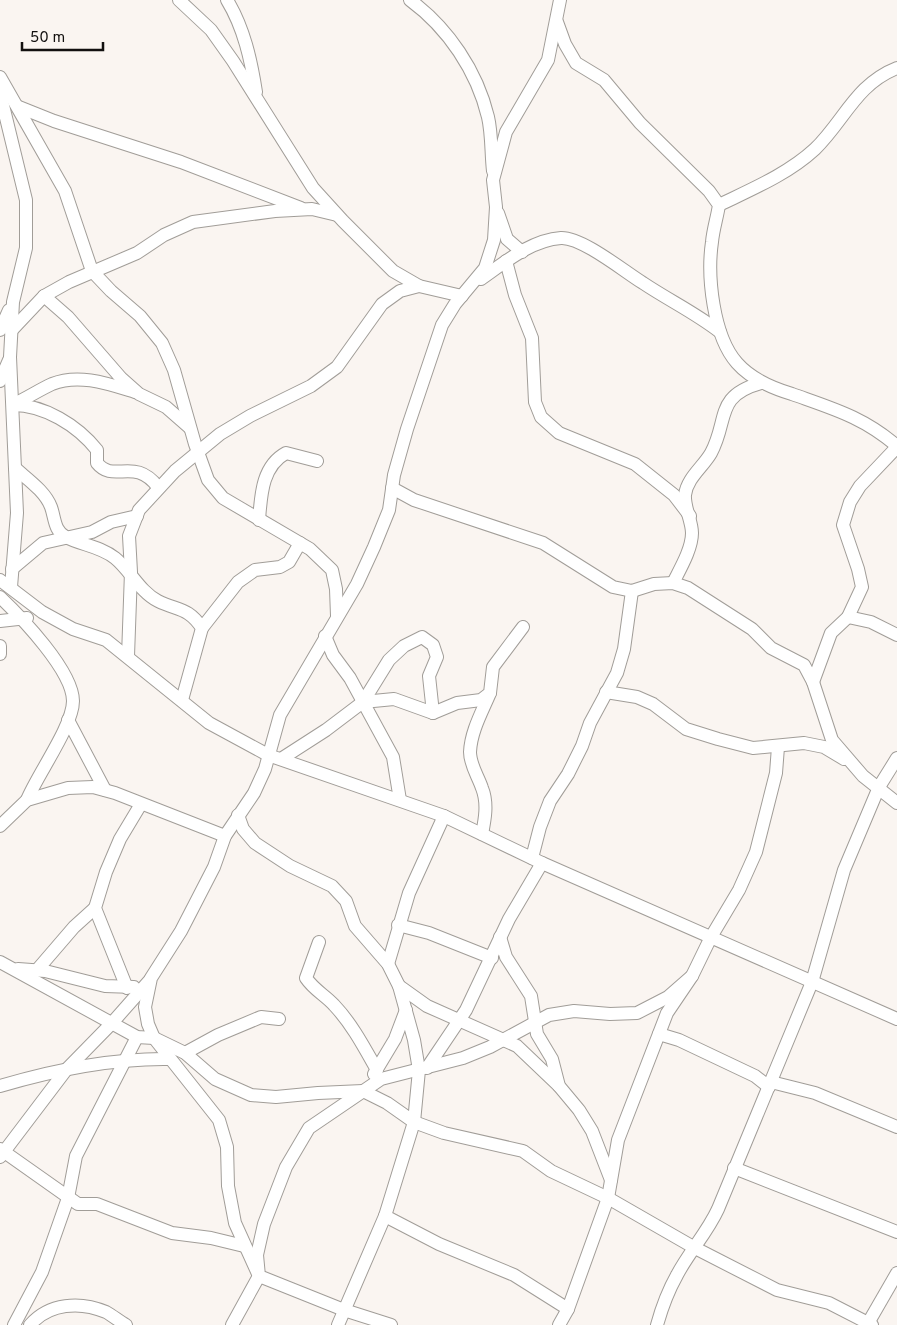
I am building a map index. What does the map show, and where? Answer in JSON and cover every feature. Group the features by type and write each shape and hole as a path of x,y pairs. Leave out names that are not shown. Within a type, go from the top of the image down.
{"street":[{"path":"178,0 211,30 257,98 313,188 393,272 419,286"},
{"path":"227,0 238,18 252,65 257,98"},
{"path":"1,1153 66,1070 112,1023 151,978 182,931 214,867 225,836 254,793 265,769 280,715 357,584 374,547 389,510 392,488 407,429 440,333 455,304 485,268 494,240 496,207 488,118 475,81 453,42 425,11 410,0"},
{"path":"494,180 506,132 548,60 560,0"},
{"path":"556,22 565,44 576,63 604,80 640,123 709,191 719,205 712,242 711,286 720,332 736,363 761,383 829,406 875,427 895,445"},
{"path":"719,205 764,184 796,164 816,148 860,92 897,68"},
{"path":"0,77 19,107 65,191 92,271 111,292 140,316 162,343 174,370 190,428 208,480 223,498 310,549 332,570 336,590 337,616"},
{"path":"0,93 26,200 26,248 6,331 10,357 13,405 17,513 11,587"},
{"path":"19,107 54,121 181,162 305,210"},
{"path":"496,207 508,239 522,252"},
{"path":"6,331 44,296 92,271 136,253 164,235 193,222 305,210 337,214"},
{"path":"128,656 131,572 129,536 139,510 158,487 198,452 242,421 311,386 337,367 382,304 400,291 419,286 466,291 506,261 522,252 540,243 563,238 584,246 612,261 644,284 695,312 720,332"},
{"path":"506,261 515,295 532,338 535,402 541,417 559,433 634,464 674,495 690,516"},
{"path":"44,296 68,317 121,378 139,394"},
{"path":"0,380 10,357"},
{"path":"13,405 53,384 76,380 101,382 139,394 166,407 190,428"},
{"path":"673,583 692,534 685,496 690,483 711,452 721,417 731,400 744,387 761,383"},
{"path":"13,405 39,408 71,426 97,450 96,463 100,468 114,472 140,471 152,478 158,487"},
{"path":"813,682 831,633 848,617 862,587 843,525 850,502 860,486 895,445 897,428"},
{"path":"259,520 263,480 277,458 286,453 317,461"},
{"path":"15,468 42,493 51,507 54,523 64,537 87,544 113,556 131,572 144,590 157,600 183,609 194,617 202,628"},
{"path":"392,488 414,500 543,543 612,587 632,590 654,584 673,583 688,588 752,629 771,648 804,665 813,682 832,740 863,776 897,803"},
{"path":"12,569 43,544 64,537 92,532 111,522 136,516"},
{"path":"182,700 202,628 238,582 255,570 280,567 289,562 300,543"},
{"path":"0,580 42,612 74,629 106,640 209,723 268,754 444,816 537,860 897,1019"},
{"path":"423,1069 459,1020 492,958 537,860 540,827 550,801 568,774 582,746 590,722 617,673 624,650 632,590"},
{"path":"0,596 30,625 70,684 73,702 68,720 27,800"},
{"path":"848,617 871,622 897,635"},
{"path":"0,621 22,618 60,621"},
{"path":"482,834 486,814 483,789 475,773 470,753 472,735 490,693 493,667 523,627"},
{"path":"325,636 333,655 363,702 393,757 400,800"},
{"path":"281,759 326,730 363,702 389,660 404,646 422,637 433,645 437,657 429,676 434,713"},
{"path":"0,646 0,654"},
{"path":"606,692 637,697 653,704 686,729 718,739 753,748 804,743 824,747 850,763"},
{"path":"363,702 394,699 434,713 457,703 481,700 490,693"},
{"path":"68,720 105,790"},
{"path":"559,1325 568,1309 608,1198 618,1140 667,1014 692,976 711,937 739,890 756,852 776,773 778,747"},
{"path":"656,1325 665,1298 677,1273 708,1230 770,1085 812,982 844,870 879,787 897,758"},
{"path":"2,820 27,800 68,788 93,787 225,836"},
{"path":"37,970 74,927 95,908 106,872 120,839 141,804"},
{"path":"238,816 243,829 255,843 290,866 332,886 346,901 355,926 388,964 399,986 423,1069 414,1122 385,1216 338,1325"},
{"path":"388,964 409,893 444,816"},
{"path":"95,908 127,988"},
{"path":"398,925 429,933 492,958"},
{"path":"500,937 506,956 531,996 537,1034 552,1059 559,1086"},
{"path":"320,942 306,978 312,986 333,1004 358,1035 377,1070"},
{"path":"0,962 136,1037 154,1038 185,1053 215,1079 250,1095 276,1097 318,1092 363,1091 387,1103 414,1122 444,1133 523,1151 551,1171 608,1198 695,1248 778,1290 829,1302 869,1324 897,1273"},
{"path":"13,968 37,970 106,986 127,988 134,987 151,978"},
{"path":"232,1325 259,1276 257,1255 264,1224 286,1167 309,1128 381,1079 463,1058 505,1039 549,1015 574,1011 610,1014 637,1013 668,997 692,976"},
{"path":"151,978 145,1007 154,1038 196,1088 219,1120 227,1147 228,1186 235,1223 259,1276 344,1310 391,1325"},
{"path":"399,986 427,1006 518,1046 559,1086 579,1110 592,1131 611,1180"},
{"path":"363,1091 395,1038 406,1010"},
{"path":"185,1053 218,1035 261,1017 279,1019"},
{"path":"659,1034 680,1040 770,1085 815,1094 897,1127"},
{"path":"14,1325 42,1272 68,1198 76,1156 136,1037"},
{"path":"0,1086 66,1070 125,1061 170,1059"},
{"path":"0,1139 1,1153"},
{"path":"1,1153 50,1183 78,1204 97,1204 172,1233 211,1238 244,1246"},
{"path":"734,1168 897,1232"},
{"path":"385,1216 439,1244 514,1275 568,1309"},
{"path":"30,1325 37,1317 59,1306 81,1305 106,1312 126,1325"}]}
